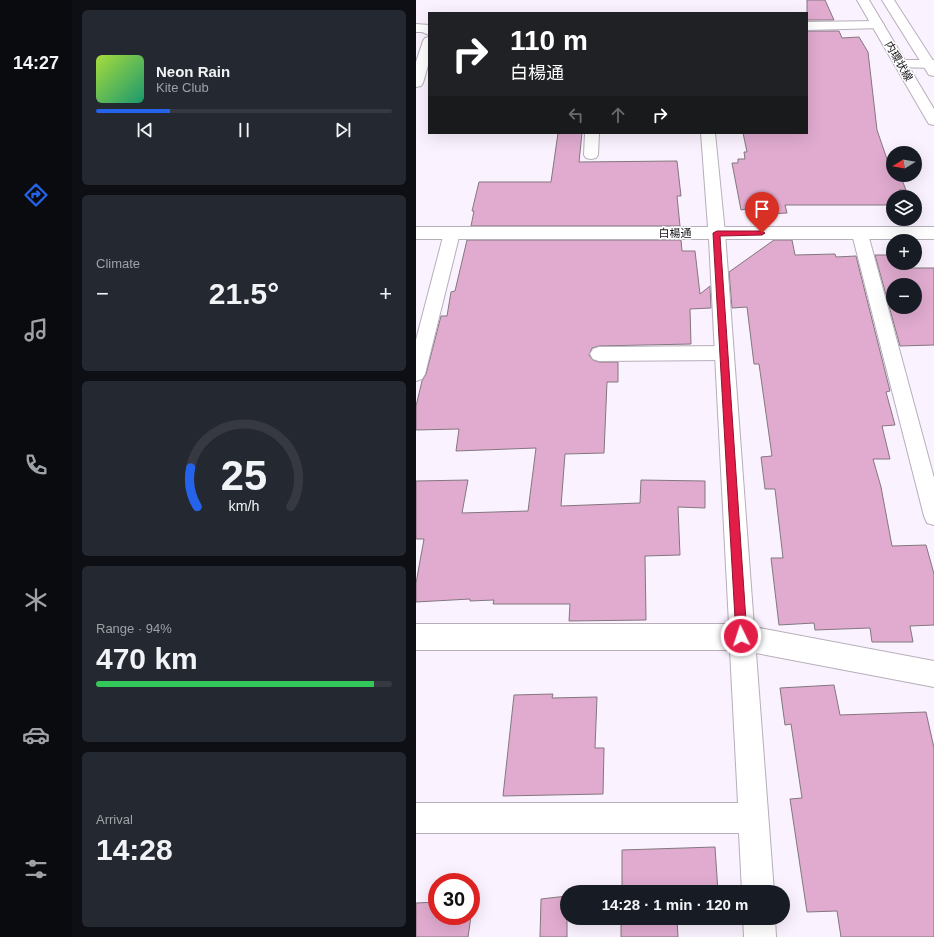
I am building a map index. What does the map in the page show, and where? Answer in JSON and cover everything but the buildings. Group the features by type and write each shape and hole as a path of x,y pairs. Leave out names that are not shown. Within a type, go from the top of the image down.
{"street":[{"name":"内環状線","path":"864,0 934,122"},
{"name":"内環状線","path":"888,0 932,67"},
{"path":"808,26 878,25"},
{"path":"416,28 425,28 428,30"},
{"path":"416,83 428,45"},
{"path":"901,64 932,67"},
{"path":"708,134 717,233 758,885"},
{"name":"白楊通","path":"416,233 934,234"},
{"path":"416,637 741,636 934,674"},
{"path":"416,818 754,818"},
{"path":"759,925 760,937"}],"lane":[{"path":"591,155 592,134"},
{"path":"416,374 452,233"},
{"path":"860,234 934,516"},
{"path":"598,354 724,353"}],"route":[{"path":"741,636 717,233 762,233"}]}
